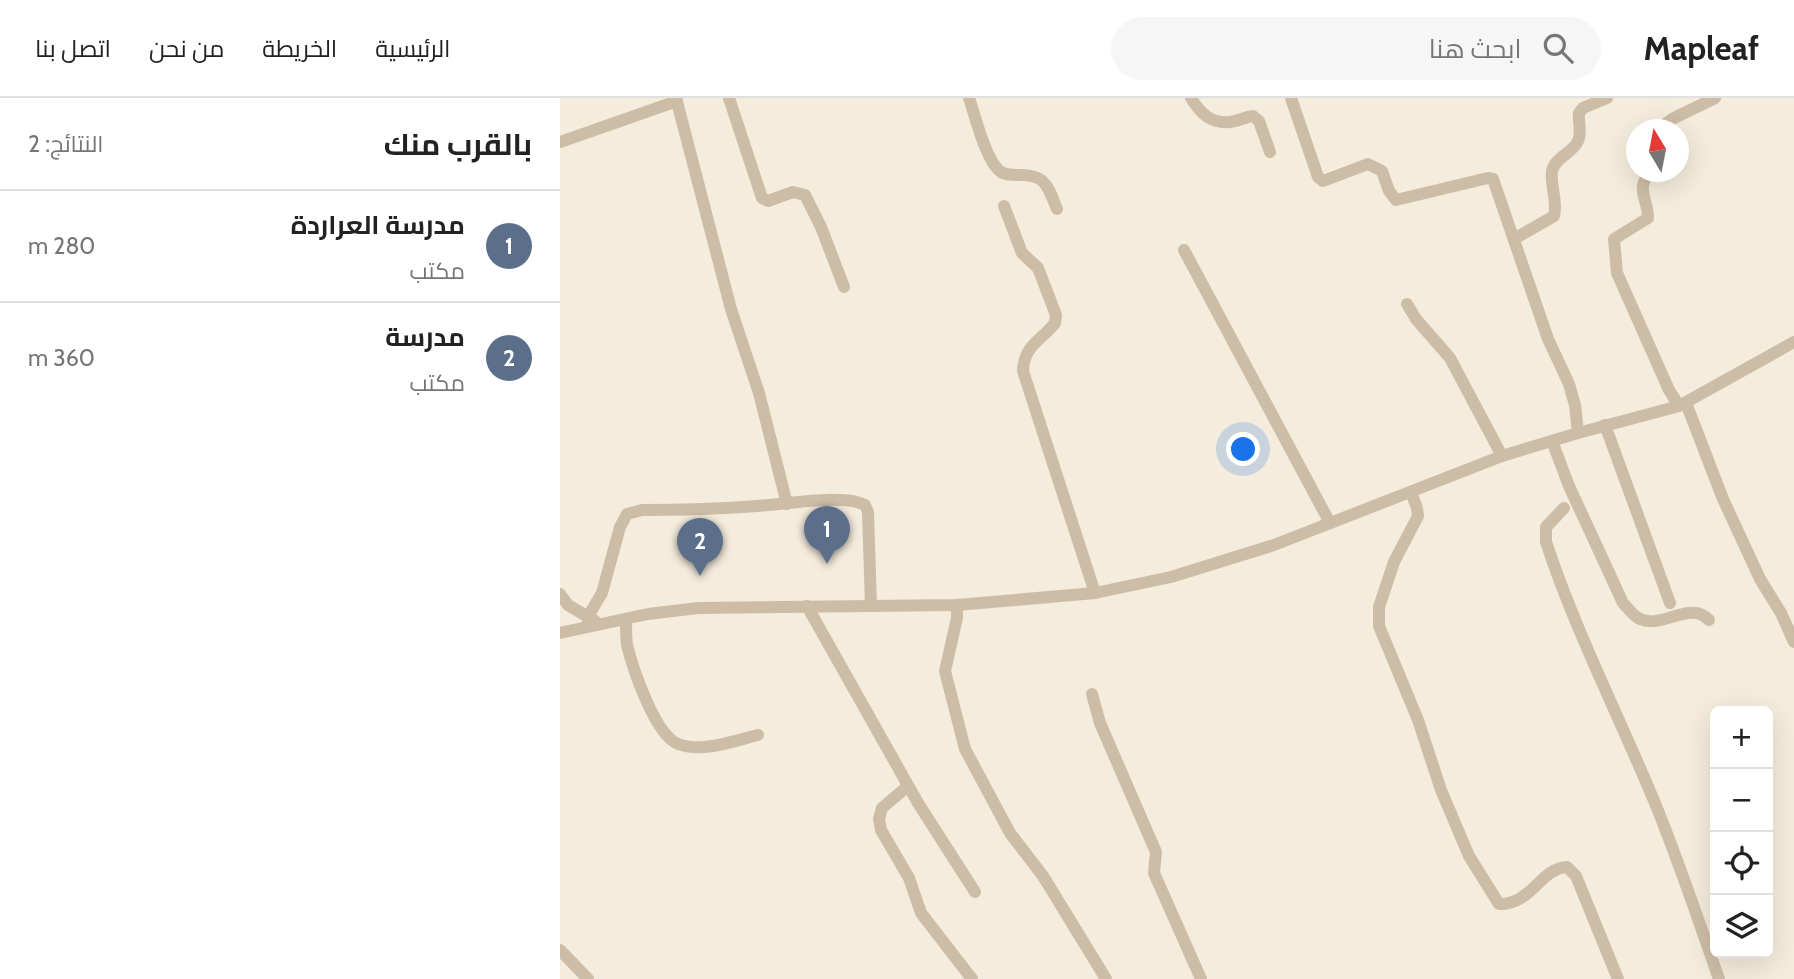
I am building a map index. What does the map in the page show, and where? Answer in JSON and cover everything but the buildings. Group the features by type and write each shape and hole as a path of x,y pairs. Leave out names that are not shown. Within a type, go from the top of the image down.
{"street":[{"path":"729,98 762,198 768,201 793,192 805,195 821,227 844,287"},
{"path":"970,98 979,130 998,169 1004,174 1035,175 1042,179 1057,209"},
{"path":"1191,98 1200,113 1214,120 1230,122 1254,116 1259,121 1270,152"},
{"path":"1291,98 1318,177 1323,181 1368,164 1382,171 1389,191 1396,200 1493,179 1548,339 1569,384 1575,405 1578,433"},
{"path":"1514,239 1554,216 1554,166 1578,141 1579,113 1583,108 1607,98"},
{"path":"1672,119 1715,98"},
{"path":"560,142 676,99 731,309 759,393 787,504"},
{"path":"1645,182 1642,187 1648,209 1647,218 1614,239 1616,267 1669,390 1683,405 1760,579 1781,613 1794,642"},
{"path":"1004,206 1016,243 1021,253 1038,268 1056,315 1055,323 1030,347 1023,358 1023,371 1095,593"},
{"path":"1184,250 1330,523"},
{"path":"1406,304 1450,358 1502,456"},
{"path":"560,633 698,608 957,605 1095,593 1171,576 1274,545 1502,456 1683,405 1793,346"},
{"path":"1605,425 1670,603"},
{"path":"1552,441 1569,486 1623,603 1637,618 1655,623 1692,612 1703,613 1709,620"},
{"path":"1411,492 1418,508 1418,516 1394,562 1379,607 1378,626 1418,720 1441,790 1469,856 1499,904 1520,901 1556,869 1567,867 1571,870 1576,876 1618,979"},
{"path":"587,618 602,593 620,527 627,514 642,510 849,500 865,505 871,606"},
{"path":"1564,508 1546,527 1546,542 1660,817 1692,898 1719,979"},
{"path":"560,594 568,605 601,624"},
{"path":"957,605 956,627 945,671 965,749 1010,833 1050,886 1106,979"},
{"path":"807,606 908,786 975,892"},
{"path":"626,619 626,642 630,656 647,700 659,725 669,738 677,744 690,747 710,746 758,735"},
{"path":"1092,694 1104,734 1156,852 1154,873 1201,979"},
{"path":"908,786 882,808 879,819 881,830 909,878 922,913 972,979"},
{"path":"560,950 588,979"}],"place":[{"name":"مدرسة العراردة","path":"827,564"},
{"name":"مدرسة","path":"700,576"}]}
